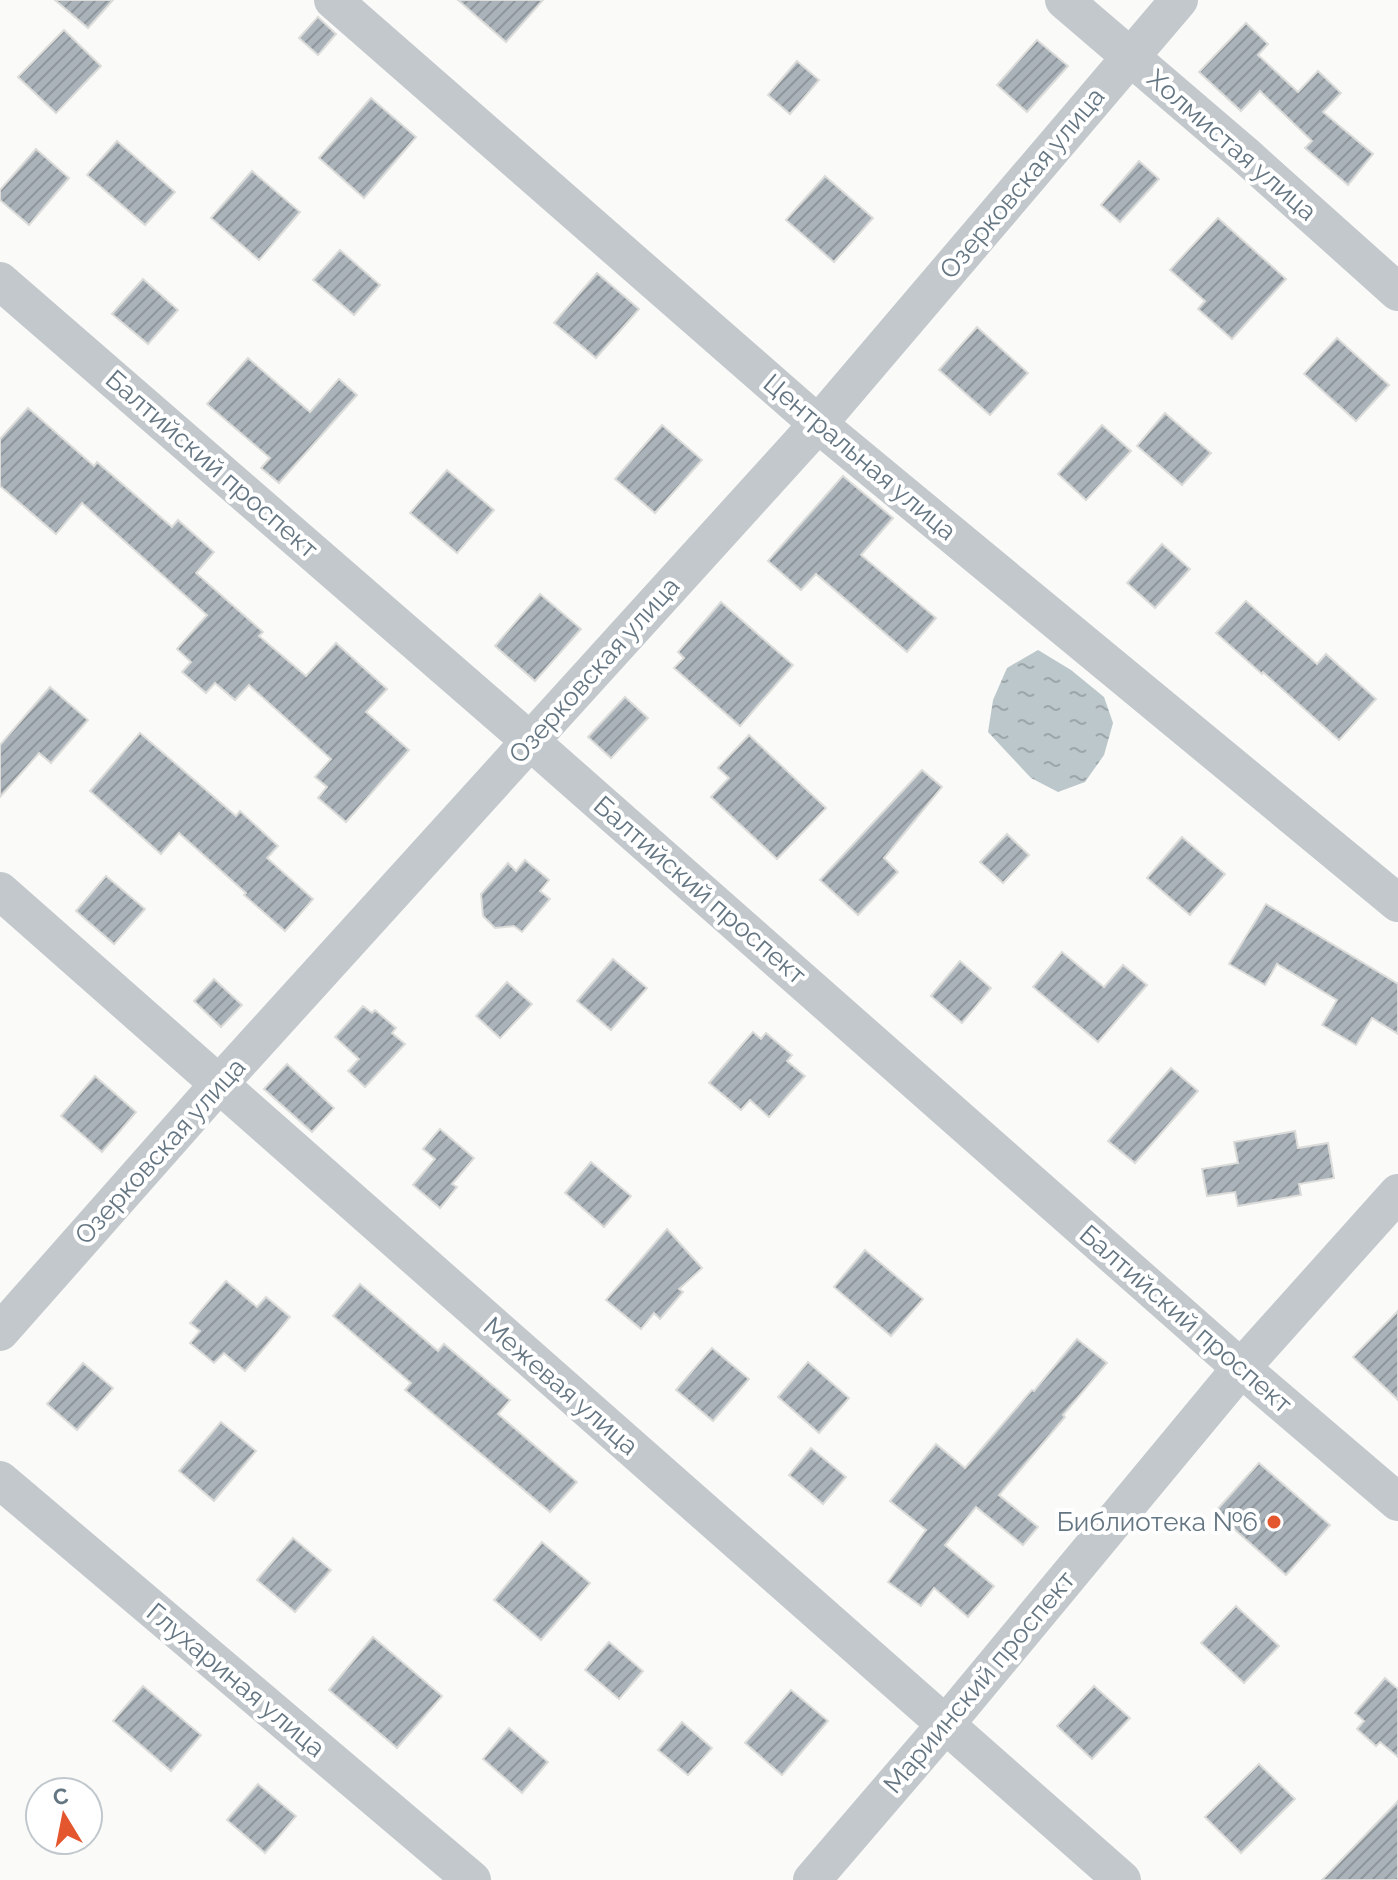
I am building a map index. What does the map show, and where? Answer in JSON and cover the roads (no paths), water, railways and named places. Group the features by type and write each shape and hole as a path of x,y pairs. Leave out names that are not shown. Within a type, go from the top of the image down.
{"street":[{"name":"Центральная улица","path":"333,0 818,424 1398,903"},
{"name":"Холмистая улица","path":"1064,0 1245,155 1398,292"},
{"name":"Озерковская улица","path":"0,1332 219,1084 818,424 1179,0"},
{"name":"Балтийский проспект","path":"0,281 1398,1502"},
{"name":"Межевая улица","path":"0,891 1122,1880"},
{"name":"Мариинский проспект","path":"812,1880 1241,1368 1398,1193"},
{"name":"Глухариная улица","path":"0,1480 472,1880"}],"water":[{"path":"1038,650 1071,670 1104,697 1113,723 1104,755 1085,782 1058,792 1031,778 988,732 993,700 1007,668"}],"place":[{"name":"Библиотека №6","path":"1274,1522"}]}
